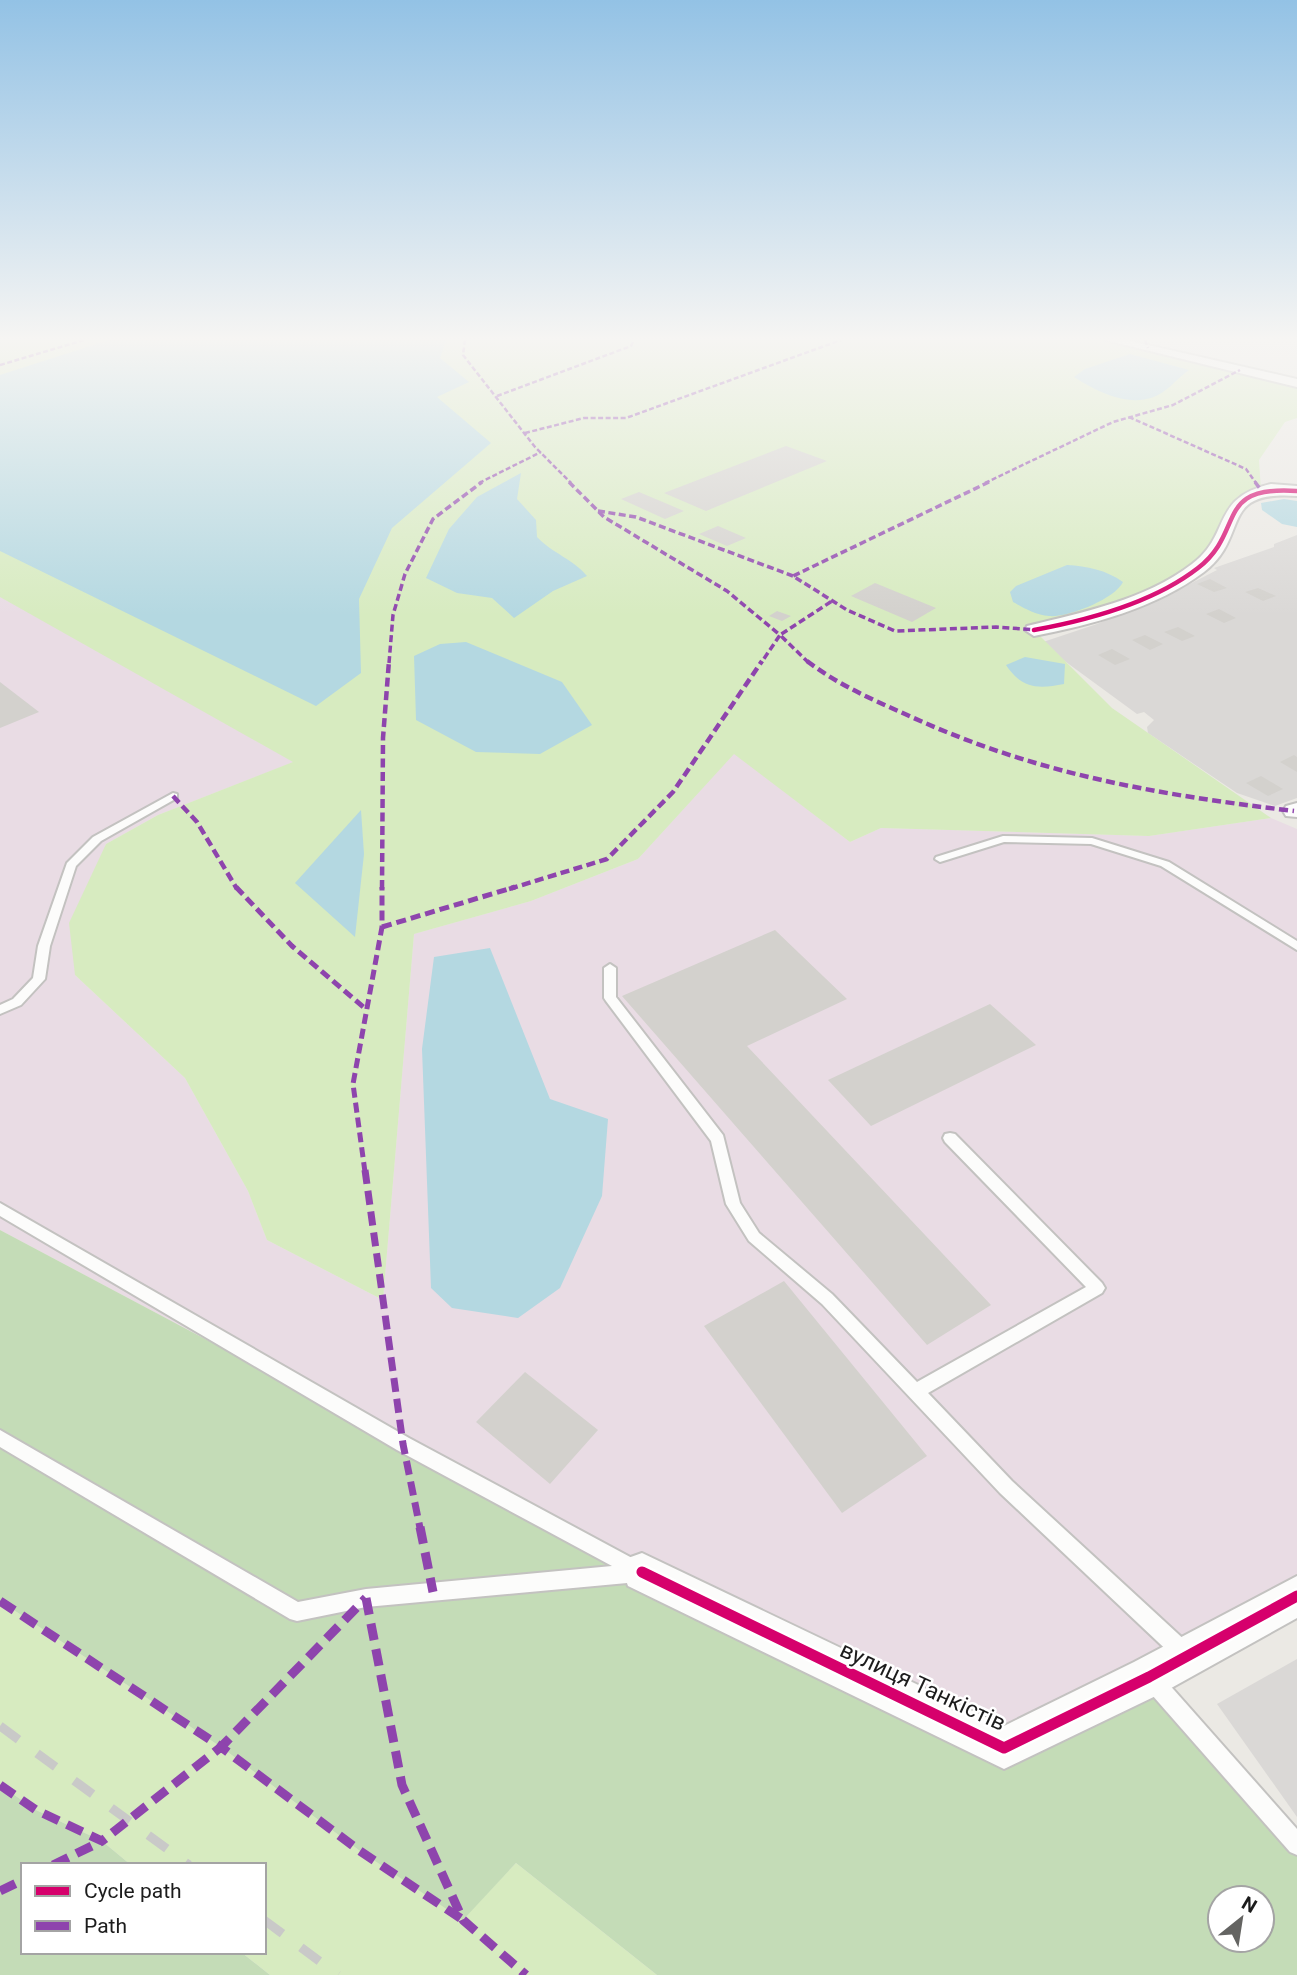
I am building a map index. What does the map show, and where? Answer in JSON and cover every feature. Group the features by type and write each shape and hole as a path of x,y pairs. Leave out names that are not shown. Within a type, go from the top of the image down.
{"street":[{"path":"1034,630 1070,625 1173,582 1200,566 1209,556 1242,498 1261,490 1297,491"},
{"name":"вулиця Танкістів","path":"642,1572 1004,1748 1149,1677 1297,1596"}],"lane":[{"path":"0,1010 17,1002 39,979 44,946 71,865 97,839 173,796"},
{"path":"940,859 1003,839 1092,841 1165,864 1297,946"},
{"path":"610,968 610,998 718,1139 733,1203 754,1237 827,1299 1006,1488 1187,1656"},
{"path":"915,1392 1097,1288 950,1138"},
{"path":"0,1209 403,1444 642,1572"},
{"path":"0,1438 297,1612 366,1598 642,1572"},
{"path":"1149,1677 1297,1845"}],"shaded area":[{"path":"1297,535 1297,798 1275,806 1237,793 1148,733 1147,727 1154,720 1144,712 1137,714 1040,643 1097,624 1182,588 1217,570 1214,568 1274,547 1274,544"},
{"path":"3,596 294,762 158,815 106,844 75,975 185,1078 248,1191 267,1240 383,1300 414,934 531,901 638,859 734,753 850,842 881,828 1149,836 1271,818 1297,829 1297,1596 1004,1748 403,1444 0,1230 0,597"},
{"path":"1297,1659 1297,1817 1217,1704"}],"green space":[{"path":"0,432 1278,432 1259,460 1261,490 1242,498 1201,566 1126,603 1035,631 1112,708 1271,818 1149,836 881,828 850,842 734,754 638,859 531,901 414,934 383,1300 267,1240 248,1191 185,1078 75,975 69,923 106,844 158,815 293,762 0,597"},
{"path":"0,1230 403,1444 1004,1748 1149,1677 1297,1845 1297,1975 657,1975 516,1863 463,1920 360,1851 221,1747 0,1601"},
{"path":"0,1601 221,1747 360,1851 463,1919 516,1863 657,1975 270,1975 244,1954 266,1954 266,1863 129,1863 102,1841 36,1810 0,1785"},
{"path":"0,1785 36,1810 102,1841 129,1863 21,1863 21,1954 244,1954 270,1975 0,1975"}],"water":[{"path":"0,432 478,432 491,443 392,528 359,599 361,673 316,706 0,551"},
{"path":"521,473 517,499 536,520 537,537 587,576 553,591 514,618 492,598 457,593 426,578 449,529 477,497"},
{"path":"1284,499 1297,501 1297,527 1282,524 1262,510 1261,503"},
{"path":"1067,565 1096,569 1123,582 1101,601 1057,616 1039,614 1013,602 1010,592 1016,586"},
{"path":"466,642 562,682 592,725 540,754 476,752 416,720 414,656 440,644"},
{"path":"1025,657 1065,664 1064,684 1038,687 1018,679 1006,665"},
{"path":"361,810 364,854 355,937 295,883"},
{"path":"490,948 550,1099 608,1119 602,1196 560,1288 518,1318 452,1308 431,1288 422,1049 434,957"}],"building":[{"path":"786,446 827,461 706,511 664,493"},
{"path":"639,492 684,511 665,519 621,499"},
{"path":"718,526 746,538 727,546 699,534"},
{"path":"1210,579 1227,588 1214,592 1197,584"},
{"path":"875,583 936,608 912,622 851,596"},
{"path":"1258,588 1276,596 1263,601 1245,592"},
{"path":"1219,609 1236,618 1224,623 1206,614"},
{"path":"777,611 791,616 782,621 769,616"},
{"path":"1178,627 1195,636 1182,641 1164,632"},
{"path":"1145,635 1163,644 1150,650 1132,640"},
{"path":"1112,649 1130,659 1115,665 1098,655"},
{"path":"0,682 39,712 0,728"},
{"path":"1294,755 1297,757 1297,772 1280,762"},
{"path":"1261,776 1283,789 1268,796 1246,783"},
{"path":"775,930 847,999 747,1046 991,1305 927,1345 622,996"},
{"path":"990,1004 1036,1045 871,1126 828,1080"},
{"path":"784,1281 927,1456 842,1513 704,1326"},
{"path":"525,1372 598,1430 550,1484 476,1422"}],"railway":[{"path":"0,1726 186,1863"},
{"path":"266,1921 338,1975"}],"marked path":[{"path":"382,927 607,859 673,792 780,635 727,591 604,517 535,447 524,432"},
{"path":"1039,630 996,627 895,631 847,610 793,576 1092,432"},
{"path":"1163,432 1246,469 1261,490"},
{"path":"433,1592 403,1444 353,1084 382,927 383,738 393,615 405,574 433,519 458,497 497,472 541,452"},
{"path":"598,511 646,520 716,549 793,576"},
{"path":"832,601 780,635 803,658 830,677 908,716 987,749 1078,777 1170,795 1294,811"},
{"path":"173,796 197,822 230,881 292,946 367,1010"},
{"path":"366,1598 402,1785 463,1920 526,1975"},
{"path":"0,1601 221,1747 366,1598"},
{"path":"0,1785 36,1810 102,1841 221,1747 360,1851 463,1920"},
{"path":"57,1863 102,1841"},
{"path":"0,1891 21,1881"}],"cycle path":[{"path":"1034,630 1097,615 1140,599 1180,579 1211,556 1241,502 1253,493 1271,489 1297,491"},
{"path":"642,1572 1004,1748 1149,1677 1297,1596"}]}
